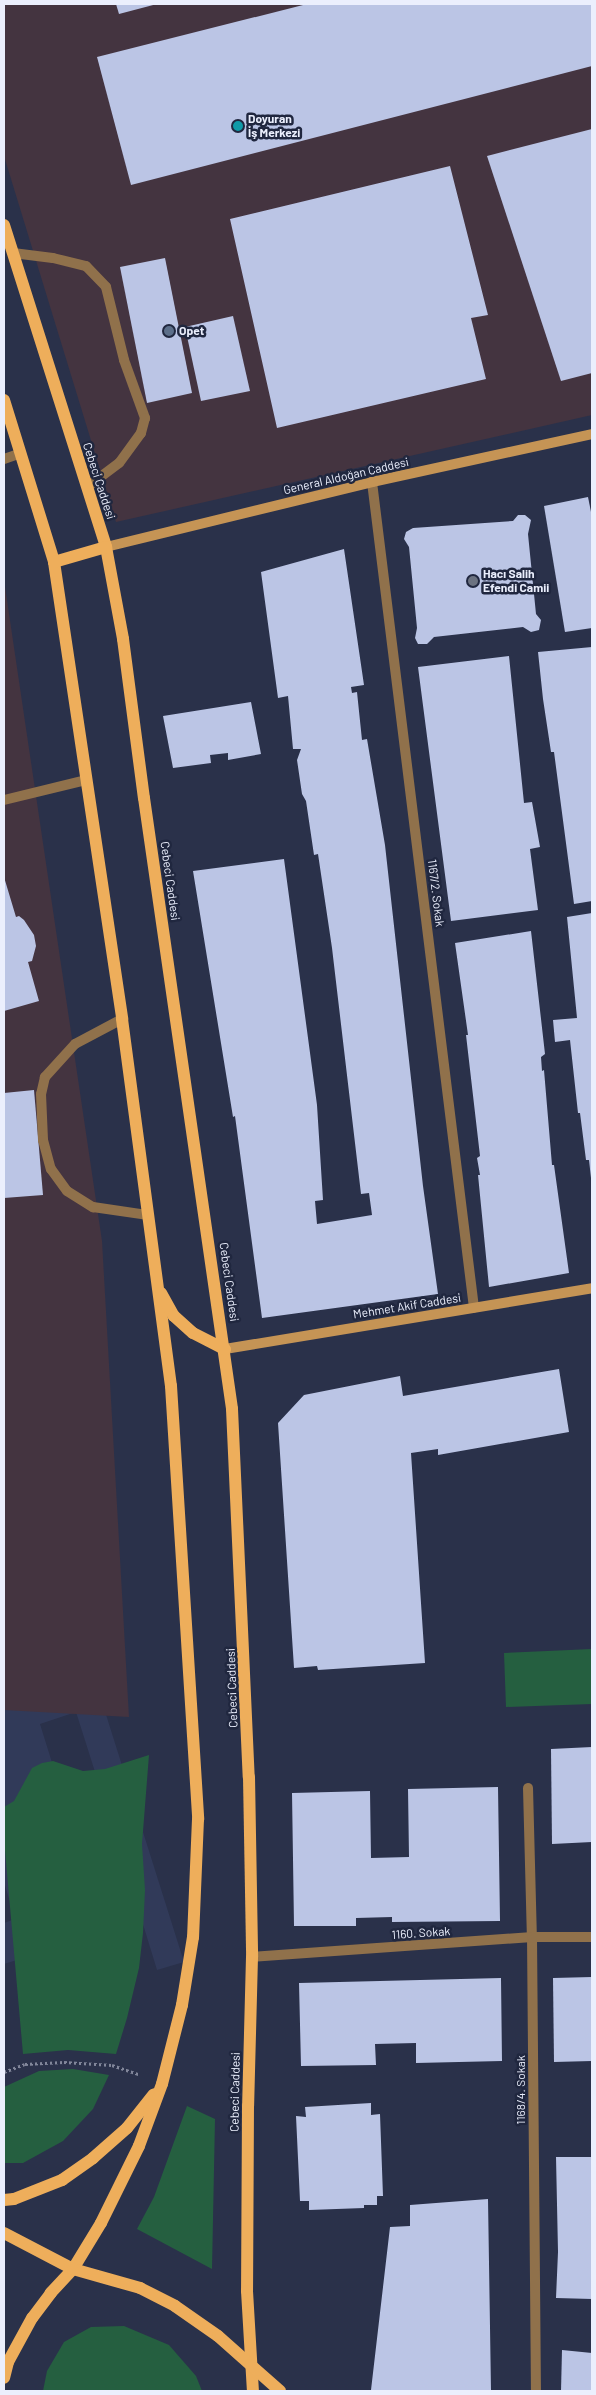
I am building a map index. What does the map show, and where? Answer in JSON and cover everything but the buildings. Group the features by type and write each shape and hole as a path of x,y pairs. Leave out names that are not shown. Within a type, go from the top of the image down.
{"main road":[{"name":"Cebeci Caddesi","path":"4,225 106,547 123,639 144,798 225,1349 235,1450 249,1777 252,1957 247,2291 253,2391"},
{"path":"4,400 54,562 122,1019 174,1418 198,1819 193,1937 182,2005 162,2084 139,2146 120,2187 73,2270 51,2293 32,2318 8,2362 4,2378"},
{"name":"General Aldoğan Caddesi","path":"106,547 372,482 592,434"},
{"path":"54,562 106,547"},
{"path":"158,1288 174,1316 193,1333 225,1349"},
{"name":"Mehmet Akif Caddesi","path":"225,1349 592,1288"},
{"path":"4,2200 14,2199 62,2180 93,2158 127,2128 162,2084"},
{"path":"4,2233 73,2270 140,2288 175,2306 252,2364 280,2391"}],"street":[{"path":"13,253 53,258 86,266 106,287 124,360 145,418 141,433 119,463 86,487"},
{"path":"4,459 21,453"},
{"name":"1167/2. Sokak","path":"372,482 474,1308"},
{"path":"4,800 86,780"},
{"path":"122,1019 76,1044 45,1077 41,1094 43,1140 51,1169 67,1191 93,1207 148,1215"},
{"name":"1168/4. Sokak","path":"528,1788 532,1937 536,2391"},
{"name":"1160. Sokak","path":"252,1957 532,1937 592,1937"}],"path":[{"path":"4,2072 25,2064 64,2062 112,2065 162,2084"}],"shaded area":[{"path":"4,4 592,4 592,415 116,522 4,156"},
{"path":"4,580 102,1241 129,1717 4,1710"},
{"path":"4,1391 184,1962 157,1970 142,1921 4,1964 4,1923 15,1919 4,1882","holes":["76,1712 130,1882 93,1894 40,1724"]}],"green space":[{"path":"592,1649 592,1704 506,1707 504,1653"},
{"path":"149,1755 142,1844 145,1890 143,1933 139,1968 116,2054 68,2050 23,2054 4,1839 4,1807 14,1801 32,1768 42,1763 53,1761 83,1771 105,1769"},
{"path":"73,2069 109,2075 93,2109 63,2141 23,2163 4,2163 4,2087 39,2071"},
{"path":"187,2106 215,2119 212,2269 137,2229 154,2197"},
{"path":"124,2326 169,2345 196,2376 202,2391 43,2391 47,2371 64,2342 91,2327"}],"place":[{"name":"Doyuran İş Merkezi","path":"238,126"},
{"name":"Opet","path":"169,331"},
{"name":"Hacı Salih Efendi Camii","path":"473,581"}]}
